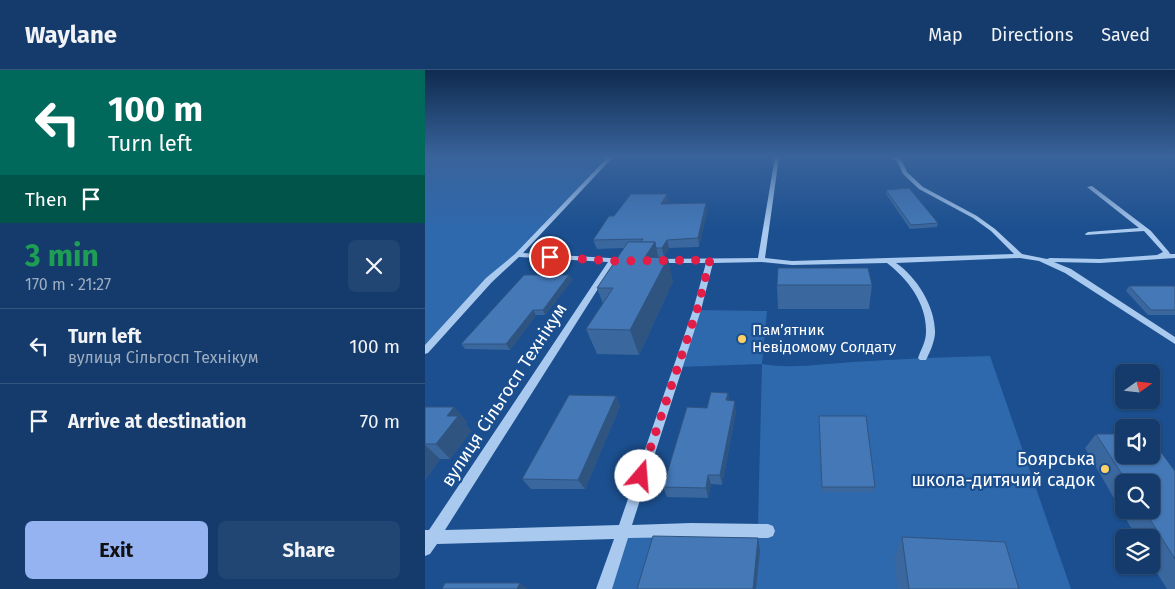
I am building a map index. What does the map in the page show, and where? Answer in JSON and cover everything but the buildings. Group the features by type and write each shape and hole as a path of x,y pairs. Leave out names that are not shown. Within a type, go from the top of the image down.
{"street":[{"path":"425,351 489,280 517,255 588,181"},
{"path":"761,260 773,181"},
{"path":"913,181 921,188 975,217 993,230 1021,256"},
{"path":"1090,187 1145,229 1167,253 1159,257"},
{"path":"1088,234 1145,229"},
{"path":"517,255 632,261"},
{"path":"652,261 890,262 1021,256 1041,259 1101,261 1175,256"},
{"path":"1041,259 1068,271 1173,341"},
{"path":"604,589 697,310 710,260"},
{"name":"вулиця Сільгосп Технікум","path":"427,541 613,261"},
{"path":"890,262 898,266 911,280 919,292 929,317 929,342 923,358"},
{"path":"427,541 691,530 768,532"}],"shaded area":[{"path":"425,181 588,181 425,352"},
{"path":"697,310 767,311 762,364 677,367"},
{"path":"990,356 1071,589 604,589 622,533 758,525 762,364 796,366"}],"place":[{"name":"Пам’ятник Невідомому Солдату","path":"742,339"},
{"name":"Боярська школа-дитячий садок","path":"1105,469"}],"route":[{"path":"550,257 613,261 710,260 697,310 641,476"}]}
